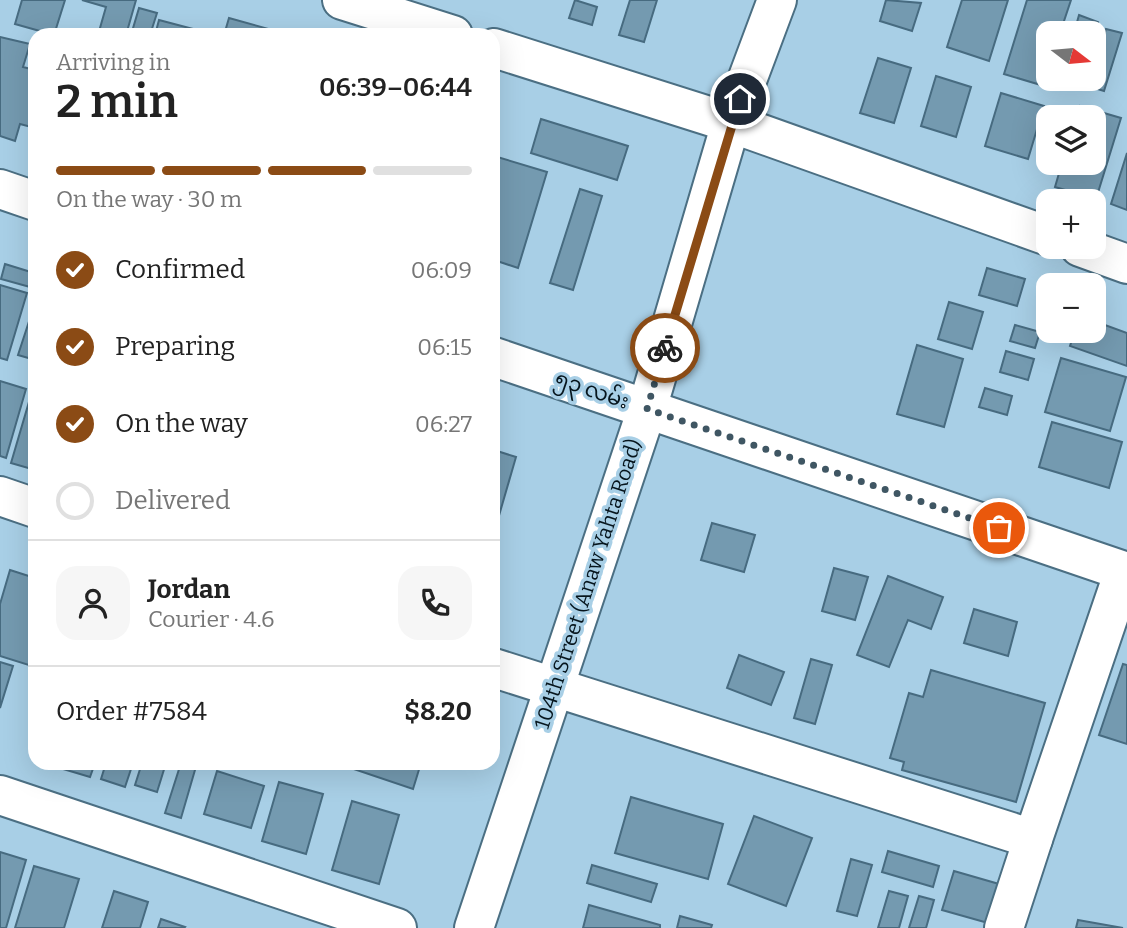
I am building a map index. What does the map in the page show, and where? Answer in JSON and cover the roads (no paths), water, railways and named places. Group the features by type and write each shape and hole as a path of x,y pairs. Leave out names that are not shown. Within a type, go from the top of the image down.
{"street":[{"path":"342,0 431,28"},
{"name":"104th Street (Anaw Yahta Road)","path":"474,928 647,409 731,123 777,0"},
{"path":"500,50 731,123 1036,232"},
{"path":"0,189 28,199"},
{"path":"1106,256 1127,264"},
{"name":"၅၃ လမ်း","path":"500,359 1126,571"},
{"path":"0,496 28,506"},
{"path":"1003,928 1126,571"},
{"path":"500,670 1033,839"},
{"path":"0,794 397,928"}]}
